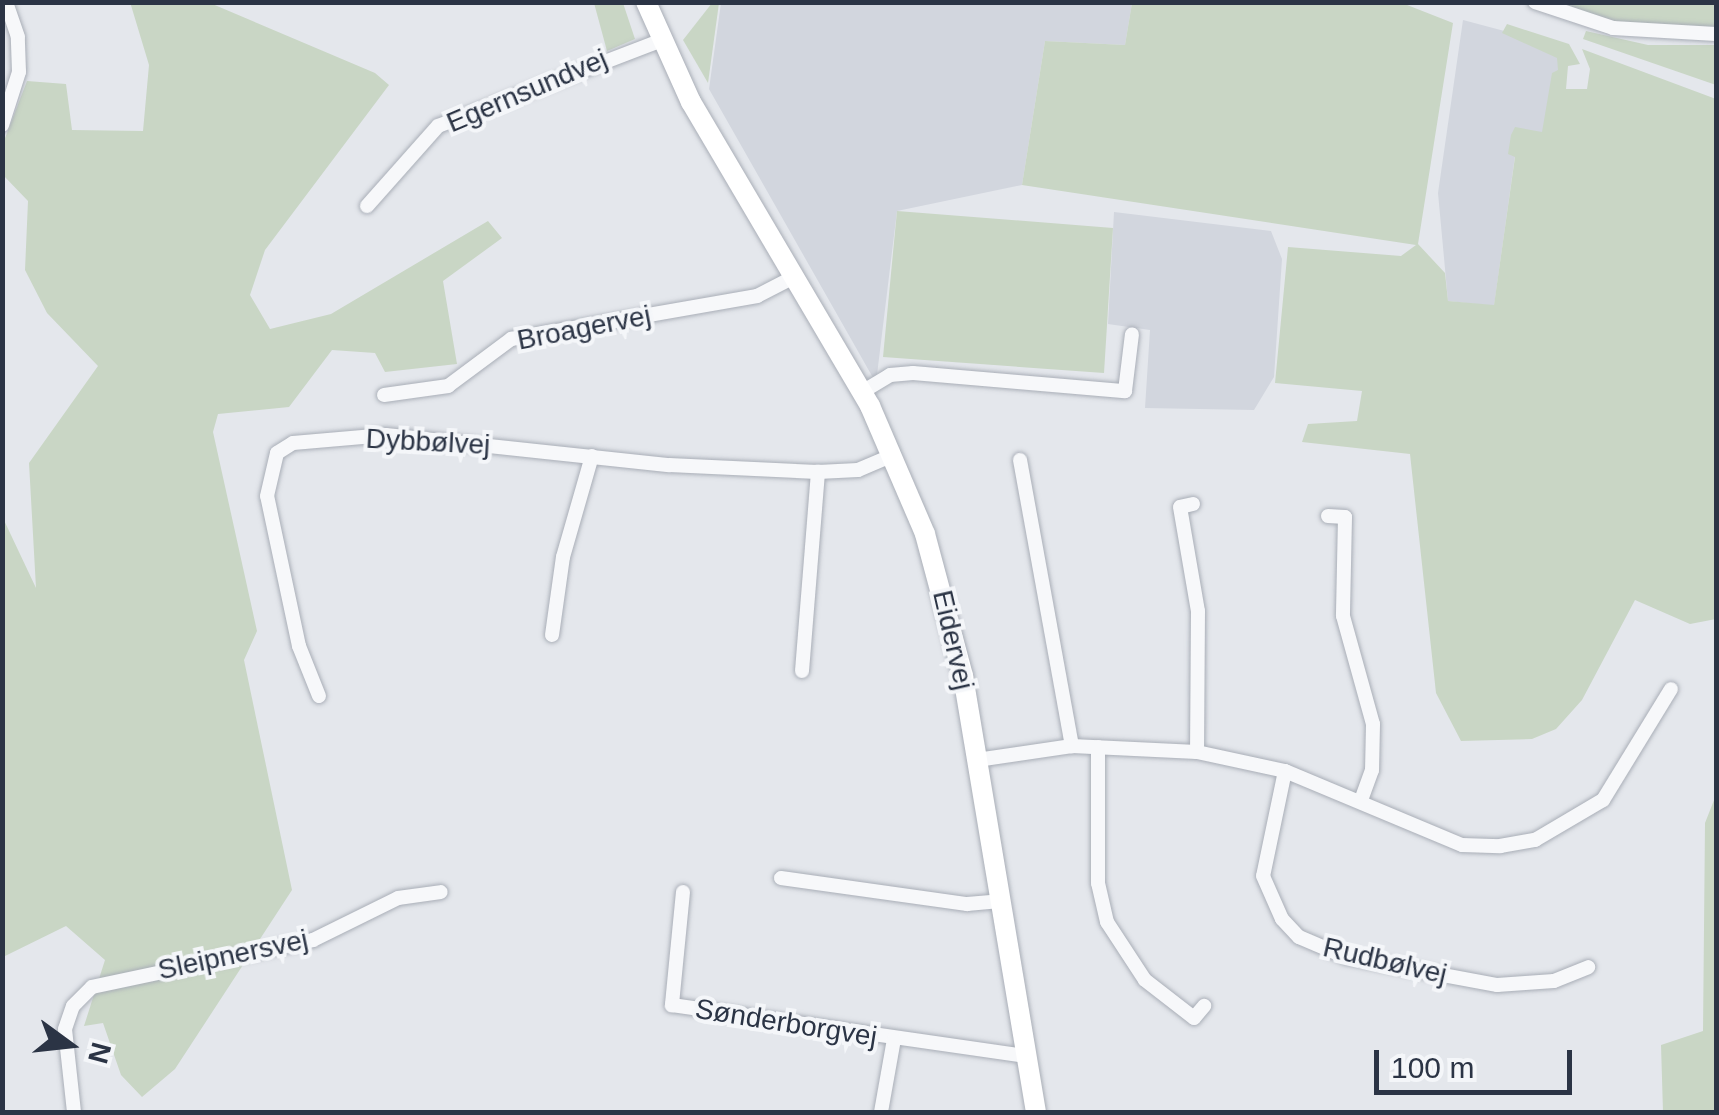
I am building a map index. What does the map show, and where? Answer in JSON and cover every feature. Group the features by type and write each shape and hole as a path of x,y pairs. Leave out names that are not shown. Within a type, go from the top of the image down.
{"street":[{"path":"2,125 19,72 18,38 6,2"},
{"name":"Eidervej","path":"646,2 660,40 862,392 893,456 949,610 1036,1112"},
{"path":"1535,2 1613,28 1716,34"},
{"name":"Egernsundvej","path":"366,206 438,126 660,40"},
{"name":"Broagervej","path":"384,395 448,386 511,339 757,296 794,276"},
{"path":"862,392 890,375 913,373 1125,391 1132,334"},
{"name":"Dybbølvej","path":"319,696 277,562 267,496 278,454 293,443 386,435 592,456 818,472 858,470 893,456"},
{"path":"552,635 563,557 592,456"},
{"path":"1020,460 1072,746"},
{"path":"802,671 818,472"},
{"path":"1193,504 1180,507 1198,611 1197,752"},
{"path":"1328,516 1344,517 1344,616 1373,724 1372,770 1361,800"},
{"path":"977,760 1072,746 1197,752 1284,772 1361,800 1462,845 1535,840 1603,800 1671,689"},
{"path":"1098,747 1098,882 1106,922 1144,980 1194,1018 1204,1006"},
{"name":"Rudbølvej","path":"1284,772 1263,876 1282,919 1299,936 1346,957 1496,985 1554,980 1588,966"},
{"path":"780,878 967,904 1000,901"},
{"name":"Sleipnersvej","path":"74,1112 65,1029 73,1006 92,987 313,940 398,898 441,892"},
{"name":"Sønderborgvej","path":"683,892 672,1005 1026,1056"},
{"name":"Sønderborgvej","path":"881,1112 894,1039"}],"shaded area":[{"path":"721,3 1132,3 1125,45 1045,41 1022,185 897,211 876,383 709,89"},
{"path":"1463,20 1569,48 1558,128 1515,156 1494,306 1448,301 1438,193"},
{"path":"1114,212 1271,231 1282,259 1274,377 1254,410 1145,408 1150,330 1108,324"}],"green space":[{"path":"130,2 210,3 375,73 389,85 265,250 250,295 270,329 331,314 488,221 502,238 443,281 457,364 385,372 375,353 332,350 289,407 218,414 213,432 257,631 244,660 292,890 175,1069 142,1097 121,1075 103,1023 84,1026 105,960 66,926 3,957 2,516 36,588 29,463 98,366 47,313 25,270 28,201 3,175 2,146 27,81 66,84 72,130 143,131 149,65"},
{"path":"594,3 623,3 635,39 607,51"},
{"path":"712,3 719,3 708,83 683,40"},
{"path":"1132,3 1402,3 1453,23 1418,244 1445,273 1448,301 1494,305 1515,157 1508,154 1511,135 1515,127 1542,132 1552,73 1558,70 1557,58 1502,33 1507,24 1569,44 1580,64 1568,66 1566,89 1587,89 1590,69 1582,49 1716,99 1716,619 1690,624 1635,600 1582,700 1556,729 1532,739 1461,741 1436,693 1410,454 1302,442 1308,424 1357,421 1362,391 1275,383 1288,247 1401,256 1416,245 1022,185 1045,41 1125,45"},
{"path":"1555,3 1716,3 1716,28 1626,25"},
{"path":"1586,31 1648,45 1716,45 1716,85 1583,39"},
{"path":"897,211 1113,228 1104,373 883,357"},
{"path":"1716,795 1716,1112 1663,1112 1661,1045 1703,1031 1705,823"}]}
